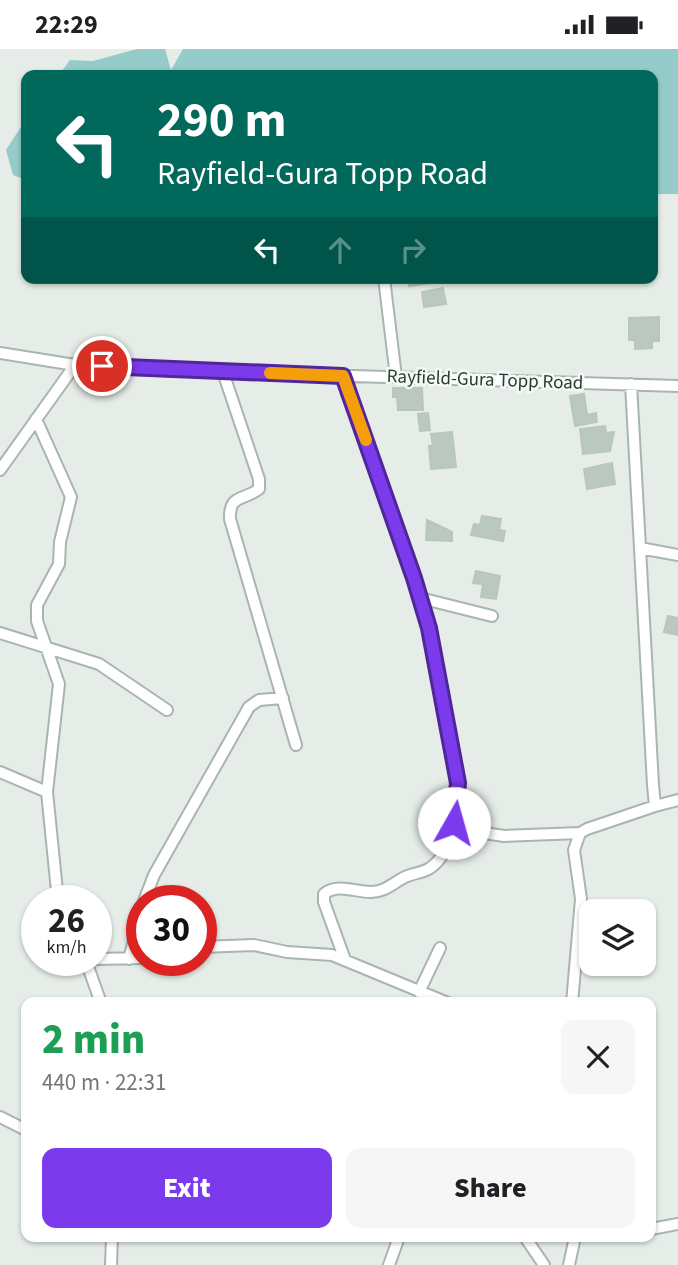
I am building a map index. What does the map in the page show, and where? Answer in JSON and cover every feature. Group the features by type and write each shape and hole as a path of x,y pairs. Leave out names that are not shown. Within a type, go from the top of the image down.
{"street":[{"path":"385,284 396,377"},
{"name":"Rayfield-Gura Topp Road","path":"0,353 75,365 678,386"},
{"path":"0,470 75,365"},
{"path":"223,372 259,479 259,489 250,496 235,500 229,507 230,519 296,745"},
{"path":"343,376 429,628 458,783 458,803 452,828 442,854 428,870 402,878 386,889 372,892 338,888 324,894 324,902 345,960"},
{"path":"631,384 655,806"},
{"path":"36,419 71,497 60,542 59,564 37,605 37,621 59,684 47,792 56,885"},
{"path":"640,548 678,555"},
{"path":"420,598 492,617"},
{"path":"0,633 99,664 167,710"},
{"path":"150,885 249,707 259,700 283,698"},
{"path":"0,772 47,792"},
{"path":"452,828 504,836 580,833 678,800"},
{"path":"573,997 581,899 574,851 580,833"},
{"path":"217,946 254,945 287,952 332,955 422,996 440,949"},
{"path":"91,976 99,997"},
{"path":"0,1117 21,1128"},
{"path":"656,1228 678,1224"},
{"path":"111,1265 112,1242"},
{"path":"389,1265 397,1242"},
{"path":"528,1242 544,1265"},
{"path":"569,1265 574,1242"}],"water":[{"path":"137,49 165,49 171,70 63,70 70,60 93,61"},
{"path":"183,49 678,49 678,194 658,194 658,70 171,70"},
{"path":"21,127 21,178 13,175 6,150"}],"building":[{"path":"443,288 446,304 424,307 422,292"},
{"path":"659,317 659,341 652,341 652,348 635,349 635,340 629,340 629,318"},
{"path":"393,388 422,388 423,410 398,410"},
{"path":"584,394 587,415 596,413 597,422 575,426 570,396"},
{"path":"428,413 430,430 420,431 418,414"},
{"path":"605,426 606,433 614,432 610,451 583,454 580,429"},
{"path":"452,432 456,467 431,469 431,434"},
{"path":"612,463 615,484 587,489 584,469"},
{"path":"482,516 501,519 499,530 505,531 503,541 471,535 474,524 480,525"},
{"path":"427,520 452,532 452,541 426,540"},
{"path":"476,571 500,576 496,599 481,597 483,584 473,583"},
{"path":"668,616 678,618 678,635 664,632"}],"slow traffic":[{"path":"270,373 343,376 366,440"}],"route":[{"path":"102,366 343,376 429,628 458,783 454,823"}]}
